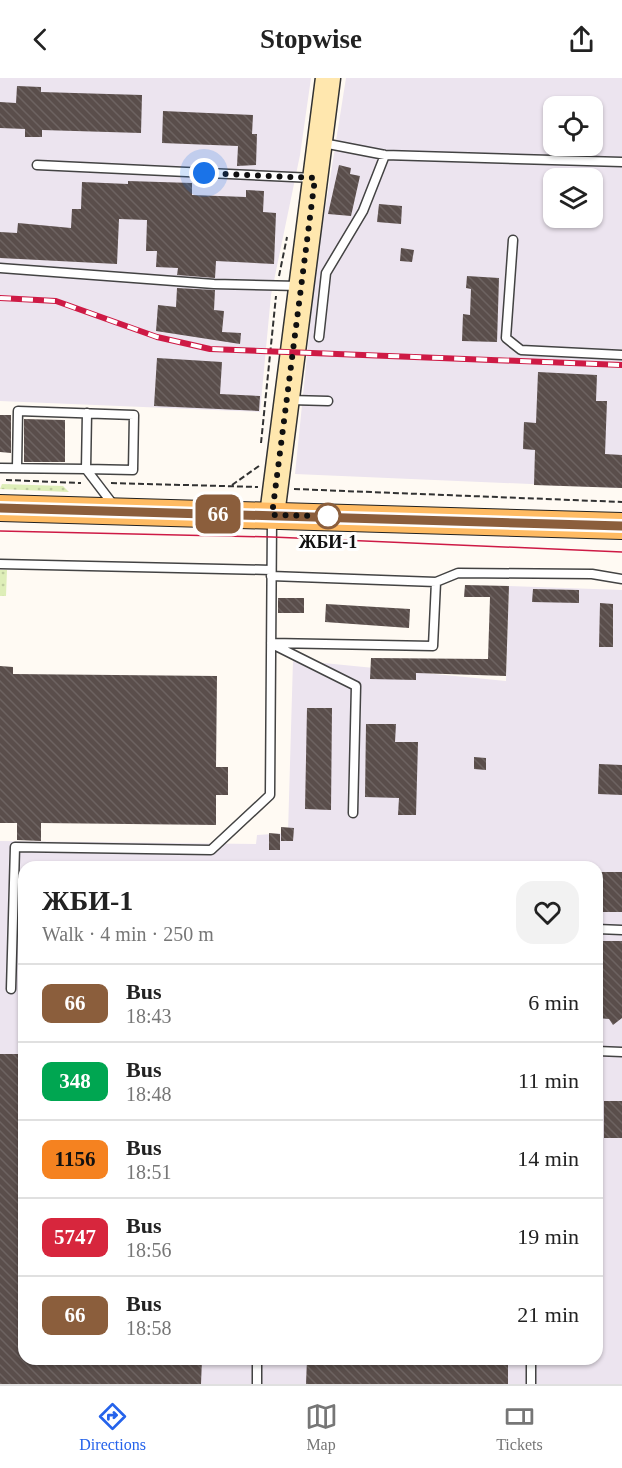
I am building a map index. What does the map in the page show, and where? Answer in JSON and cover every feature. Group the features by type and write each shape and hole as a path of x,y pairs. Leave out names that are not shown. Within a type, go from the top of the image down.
{"main road":[{"path":"272,515 328,78"},
{"path":"0,508 622,526"}],"lane":[{"path":"320,142 385,155 622,162"},
{"path":"319,337 326,273 363,211 385,155"},
{"path":"37,165 315,178"},
{"path":"513,240 506,338 521,351 622,355"},
{"path":"0,268 214,284 301,286"},
{"path":"286,399 328,401"},
{"path":"0,468 132,470 134,415 18,411 17,467"},
{"path":"87,413 86,469 119,512"},
{"path":"11,989 15,847 211,850 270,795 272,515"},
{"path":"0,564 271,573 436,582 458,573 592,574 622,579"},
{"path":"271,643 433,646 436,582"},
{"path":"271,643 356,686 352,813"},
{"path":"603,929 622,930"},
{"path":"603,1051 622,1052"},
{"path":"257,1365 257,1384"},
{"path":"531,1365 531,1384"}],"path":[{"path":"0,480 622,502"}],"shaded area":[{"path":"0,78 311,78 300,155 271,295 260,412 0,401"},
{"path":"346,78 622,78 622,488 295,474 316,267"},
{"path":"509,586 622,590 622,1384 0,1384 0,841 256,844 257,835 288,833 293,660 506,681"}],"green space":[{"path":"2,484 63,486 69,492 0,489"},
{"path":"0,570 7,570 6,596 0,596"}],"building":[{"path":"17,86 41,87 41,92 142,95 141,133 42,130 42,137 25,137 25,129 0,128 0,102 16,103"},
{"path":"163,111 253,115 252,134 257,134 256,165 237,166 238,146 162,143"},
{"path":"339,165 351,168 350,174 360,176 351,216 328,214"},
{"path":"128,181 192,183 192,195 246,197 246,190 264,191 263,212 276,213 274,264 216,261 215,278 177,275 178,268 156,267 157,251 146,251 147,220 119,219 117,264 0,258 0,232 17,233 18,223 71,228 72,209 81,209 82,182 128,184"},
{"path":"379,204 402,206 401,224 377,222"},
{"path":"401,248 414,250 412,262 400,261"},
{"path":"467,276 499,278 497,342 462,341 463,314 470,315 471,289 466,288"},
{"path":"177,288 215,290 214,310 224,311 222,332 241,333 240,344 156,331 158,305 176,307"},
{"path":"157,358 222,362 220,394 260,396 259,411 154,406"},
{"path":"538,372 597,375 596,401 607,401 605,454 622,455 622,488 534,485 535,450 523,449 524,422 536,423"},
{"path":"0,415 11,415 11,453 0,452"},
{"path":"24,419 65,420 65,462 24,462"},
{"path":"465,585 509,586 506,676 416,673 416,680 370,679 371,658 488,659 490,597 464,597"},
{"path":"533,589 579,590 579,603 532,602"},
{"path":"278,598 304,598 304,613 278,613"},
{"path":"600,603 613,604 613,647 599,647"},
{"path":"326,604 410,609 409,628 325,622"},
{"path":"0,666 13,667 13,674 217,676 216,767 228,767 228,795 216,795 216,825 41,823 41,841 17,840 17,823 0,823"},
{"path":"307,708 332,708 331,810 305,809"},
{"path":"366,724 396,724 395,742 418,742 416,815 398,815 399,798 365,797"},
{"path":"474,757 486,758 486,770 474,769"},
{"path":"599,764 622,765 622,795 598,794"},
{"path":"281,827 294,828 293,841 281,841"},
{"path":"269,833 280,834 280,850 269,850"},
{"path":"603,872 622,872 622,912 603,912"},
{"path":"603,941 622,941 622,1018 613,1025 609,1019 603,1018"},
{"path":"0,1054 18,1054 18,1365 202,1365 201,1384 0,1384"},
{"path":"604,1101 622,1101 622,1138 604,1138"},
{"path":"307,1365 508,1365 508,1384 306,1384"}],"tram line":[{"path":"0,531 272,537 622,552"}],"railway":[{"path":"0,298 56,301 157,337 210,349 622,365"}],"bus line":[{"name":"66","path":"0,508 622,526"}],"place":[{"name":"ЖБИ-1","path":"328,516"}],"route":[{"path":"204,173 315,178 272,515 328,516"}]}
